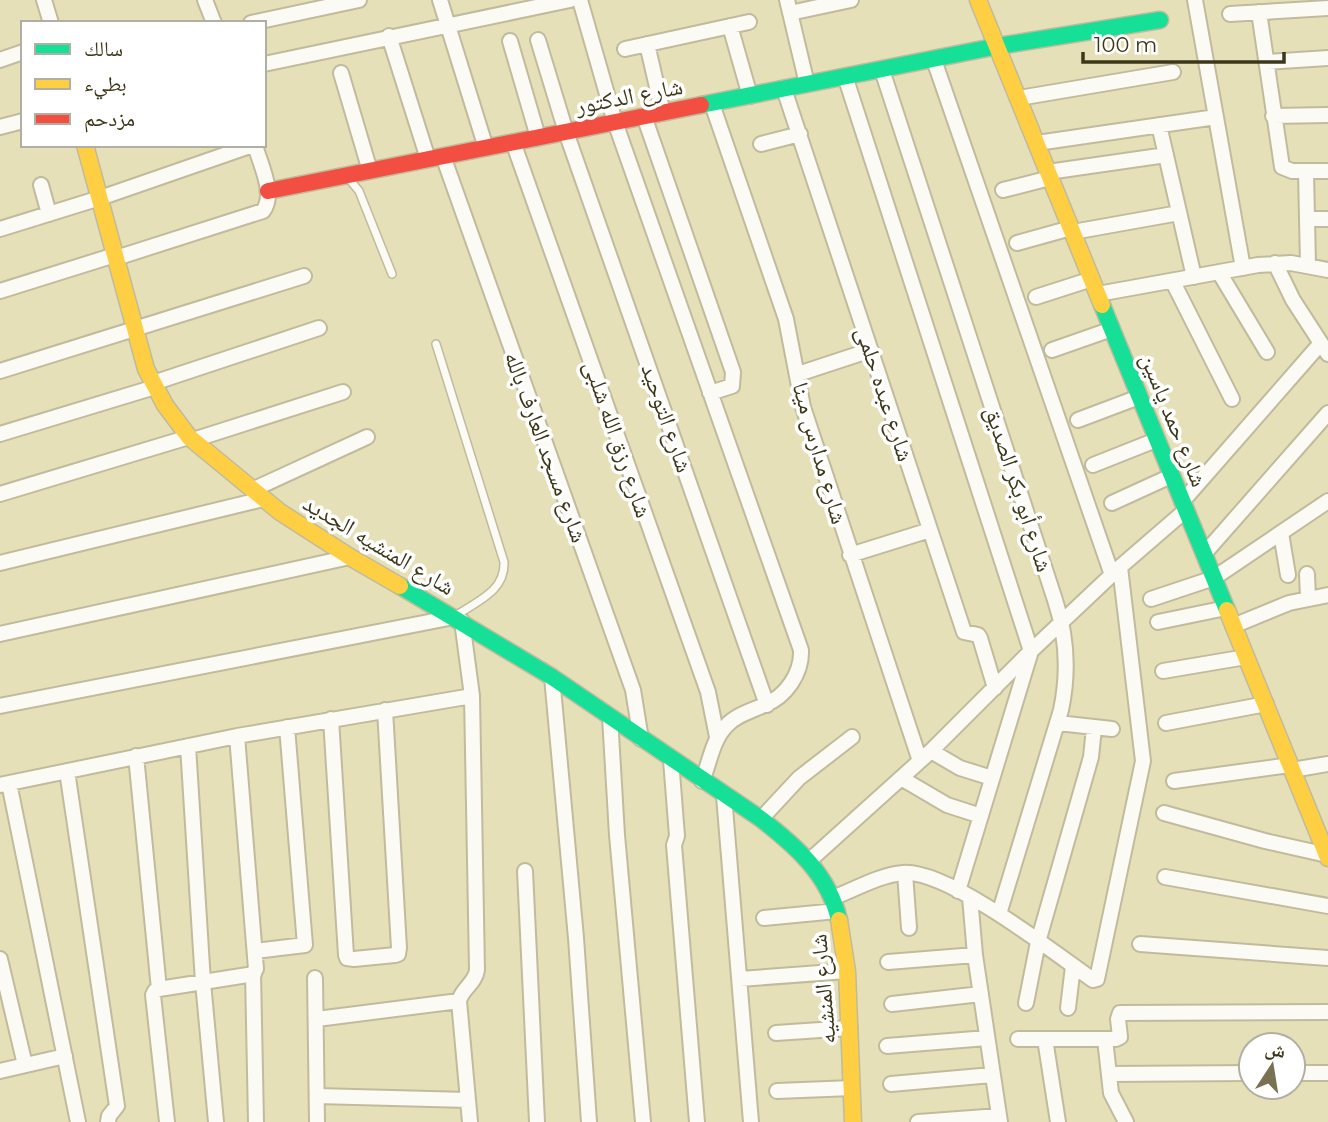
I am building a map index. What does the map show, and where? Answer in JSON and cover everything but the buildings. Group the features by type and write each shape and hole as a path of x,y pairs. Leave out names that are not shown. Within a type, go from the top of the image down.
{"street":[{"path":"44,0 50,21"},
{"path":"205,0 213,21"},
{"path":"260,21 359,0"},
{"path":"440,0 486,148"},
{"path":"266,64 570,0"},
{"path":"580,0 615,122 801,650 802,660 793,680 782,693 767,705 748,711 727,723 717,737 702,781"},
{"path":"807,84 788,7 850,0"},
{"name":"شارع حمد ياسين","path":"978,0 1327,856"},
{"path":"1195,0 1243,268"},
{"path":"1230,14 1328,8"},
{"path":"1259,12 1282,167 1286,170 1328,170"},
{"name":"شارع الدكتور","path":"268,191 998,46 1160,20"},
{"path":"625,49 749,22"},
{"path":"730,26 750,96"},
{"name":"شارع مسجد العارف بالله","path":"389,36 633,690 641,738"},
{"name":"شارع التوحيد","path":"538,40 566,132 767,705"},
{"path":"510,41 538,137"},
{"path":"647,44 663,113"},
{"path":"0,60 21,53"},
{"path":"1266,62 1328,58"},
{"path":"764,918 835,905 892,874 930,877 999,914 1093,980 1097,979 1143,761 1116,571 934,60"},
{"name":"شارع أبو بكر الصديق","path":"882,70 1062,622 1066,648 1067,678 1058,723 999,914"},
{"path":"1018,98 1173,72"},
{"path":"341,73 370,171"},
{"path":"845,76 1031,651 981,816 964,894 999,1119 918,1122"},
{"name":"شارع عبده حلمى","path":"784,89 964,632 978,635 980,638 995,688"},
{"name":"شارع مدارس مينا","path":"712,104 786,319 803,407 850,555 926,756"},
{"path":"1273,116 1328,115"},
{"path":"644,116 733,372 732,386 710,393"},
{"path":"1037,144 1216,117"},
{"path":"0,127 21,122"},
{"path":"1159,125 1194,277"},
{"path":"761,144 800,134"},
{"name":"شارع رزق الله شلبى","path":"513,142 708,692 717,737"},
{"name":"شارع المنشيه الجديد","path":"86,147 146,369 170,413 191,438 258,494 350,557 552,677 761,819 809,861"},
{"path":"0,229 248,147"},
{"path":"0,291 263,211 268,191 255,147"},
{"path":"1003,190 1049,175 1166,155"},
{"path":"1307,171 1307,265"},
{"path":"41,185 49,214"},
{"path":"1017,243 1072,230 1180,213"},
{"path":"1307,219 1328,219"},
{"path":"809,861 926,756 1031,651 1184,506 1324,348 1293,299 1275,263"},
{"path":"1036,297 1095,286 1173,282 1275,263 1307,265 1328,270"},
{"path":"1219,272 1267,352"},
{"path":"0,371 304,276"},
{"path":"1173,282 1232,399"},
{"path":"0,434 319,328"},
{"path":"1052,350 1112,329"},
{"path":"797,374 871,350"},
{"path":"0,494 343,392"},
{"path":"1077,421 1139,397"},
{"path":"1203,554 1328,413"},
{"path":"0,563 258,494 368,437"},
{"path":"1093,465 1156,440"},
{"path":"1112,503 1171,476"},
{"path":"1151,598 1213,578 1328,501"},
{"path":"850,555 930,530"},
{"path":"1281,533 1288,575"},
{"path":"0,634 350,557"},
{"path":"1307,574 1308,598"},
{"path":"1233,626 1270,609 1328,595"},
{"path":"1158,622 1226,608"},
{"path":"0,706 458,619 472,696 477,970 474,982 464,991 459,1001 470,1122"},
{"path":"1163,671 1246,657"},
{"path":"552,677 589,1122"},
{"path":"78,1122 4,784 237,736 472,696"},
{"path":"1166,723 1266,704"},
{"path":"331,719 347,958 354,960 395,955 399,952 385,710"},
{"path":"610,717 617,835 643,1122"},
{"path":"1058,723 1112,729"},
{"path":"255,951 305,945 287,727"},
{"path":"1026,1003 1038,942 1091,757 1094,728"},
{"path":"237,736 256,970 256,1122"},
{"path":"761,819 806,772 852,737"},
{"path":"188,746 202,982 216,1122"},
{"path":"926,756 992,778"},
{"path":"136,757 159,989"},
{"path":"671,760 677,835 675,848 697,1122"},
{"path":"1174,781 1328,764"},
{"path":"67,771 117,1108 109,1116 108,1122"},
{"path":"901,778 939,801 981,816"},
{"path":"724,796 751,1122"},
{"path":"1164,813 1327,856"},
{"name":"شارع المنشيه","path":"809,861 835,905 845,942 853,1122"},
{"path":"525,871 537,1122"},
{"path":"905,873 909,928"},
{"path":"1165,877 1328,906"},
{"path":"1140,944 1328,958"},
{"path":"888,962 975,956"},
{"path":"0,959 25,1065"},
{"path":"1068,1008 1073,966"},
{"path":"740,979 847,971"},
{"path":"167,1122 153,995 155,991 254,974"},
{"path":"315,978 317,1122"},
{"path":"892,1004 981,994"},
{"path":"317,1019 459,1001"},
{"path":"1126,1122 1112,1098 1109,1074 1112,1039 1120,1013 1328,1012"},
{"path":"776,1033 850,1028"},
{"path":"887,1046 987,1038"},
{"path":"1018,1039 1112,1039"},
{"path":"1045,1039 1058,1122"},
{"path":"0,1071 65,1056"},
{"path":"1109,1074 1237,1073"},
{"path":"1307,1073 1328,1073"},
{"path":"891,1084 992,1074"},
{"path":"777,1091 852,1088"},
{"path":"317,1096 468,1100"}],"lane":[{"path":"347,175 359,191 392,274"},
{"path":"436,344 504,562 503,579 495,589 458,619"}],"traffic: fast":[{"path":"701,105 998,46 1160,20"},
{"path":"1102,305 1227,610"},
{"path":"400,586 552,677 761,819 787,840 819,875 828,889 839,920"}],"traffic: slow":[{"path":"978,0 1102,305"},
{"path":"86,147 146,369 165,405 189,437 280,512 400,586"},
{"path":"1227,610 1328,858"},
{"path":"839,920 847,971 853,1122"}],"traffic: jam":[{"path":"268,191 701,105"}]}
